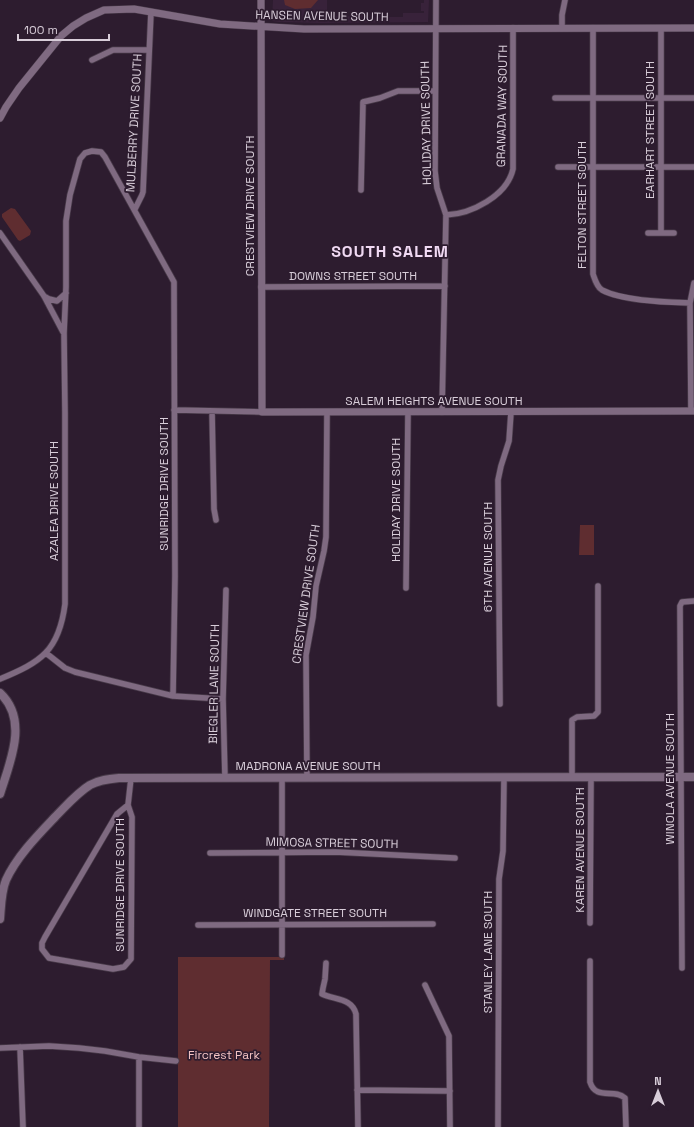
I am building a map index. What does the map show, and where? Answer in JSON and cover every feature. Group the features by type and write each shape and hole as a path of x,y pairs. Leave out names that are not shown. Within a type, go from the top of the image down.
{"main road":[{"path":"0,693 12,708 16,727 14,744 0,794"},
{"name":"MADRONA AVENUE SOUTH","path":"0,919 3,888 21,856 72,800 89,786 105,779 694,777"}],"street":[{"name":"CRESTVIEW DRIVE SOUTH","path":"261,0 262,412"},
{"name":"HOLIDAY DRIVE SOUTH","path":"436,0 435,171 437,188 446,215 442,412"},
{"path":"562,28 562,15 565,0"},
{"name":"HANSEN AVENUE SOUTH","path":"0,118 6,107 61,36 86,18 104,10 134,9 220,24 304,29 694,28"},
{"name":"MULBERRY DRIVE SOUTH","path":"135,209 143,192 151,12"},
{"name":"GRANADA WAY SOUTH","path":"446,215 461,213 486,202 505,187 511,177 513,169 513,28"},
{"name":"FELTON STREET SOUTH","path":"593,28 592,274 596,283 601,289 624,296 650,301 690,303"},
{"name":"EARHART STREET SOUTH","path":"661,28 661,233"},
{"path":"92,60 113,50 149,50"},
{"path":"361,190 363,102 380,98 398,91 435,91"},
{"path":"555,98 694,98"},
{"name":"SUNRIDGE DRIVE SOUTH","path":"97,151 101,152 105,157 174,282 175,576 173,696"},
{"name":"AZALEA DRIVE SOUTH","path":"0,679 24,668 46,653 61,627 65,604 64,333 66,292 66,221 70,195 80,159 85,153 97,151"},
{"path":"558,167 694,167"},
{"path":"0,233 44,296 64,333"},
{"path":"648,233 674,233"},
{"path":"692,411 690,303 694,283"},
{"name":"DOWNS STREET SOUTH","path":"261,287 445,286"},
{"path":"44,296 50,300 57,300 66,292"},
{"name":"SALEM HEIGHTS AVENUE SOUTH","path":"174,410 327,413 692,411"},
{"path":"212,411 214,509 216,520"},
{"name":"HOLIDAY DRIVE SOUTH","path":"406,588 408,412"},
{"name":"6TH AVENUE SOUTH","path":"500,704 498,480 509,441 511,412"},
{"name":"CRESTVIEW DRIVE SOUTH","path":"307,778 306,655 313,617 316,586 326,537 327,413"},
{"path":"572,777 572,720 577,716 594,716 598,712 598,586"},
{"name":"BIEGLER LANE SOUTH","path":"225,778 223,699 226,590"},
{"name":"WINOLA AVENUE SOUTH","path":"682,968 680,606 682,602 694,602"},
{"path":"46,653 59,664 75,672 173,696 223,699"},
{"name":"KAREN AVENUE SOUTH","path":"590,923 591,777"},
{"name":"SUNRIDGE DRIVE SOUTH","path":"128,805 117,814 44,937 42,949 49,958 113,969 124,967 131,959 132,817 128,805 131,778"},
{"path":"282,778 282,955"},
{"name":"STANLEY LANE SOUTH","path":"498,1127 499,879 503,851 504,778"},
{"name":"MIMOSA STREET SOUTH","path":"210,854 335,852 454,858"},
{"name":"WINDGATE STREET SOUTH","path":"198,925 432,924"},
{"path":"590,962 590,1082 592,1088 597,1092 622,1095 625,1098 626,1127"},
{"path":"326,963 326,979 322,994 347,1002 354,1008 356,1014 358,1127"},
{"path":"424,985 450,1036 450,1127"},
{"path":"0,1048 49,1046 79,1048 176,1061"},
{"path":"20,1047 23,1127"},
{"path":"139,1057 139,1127"},
{"path":"357,1090 450,1091"}],"shaded area":[{"path":"273,0 327,0 327,12 324,12 325,15 403,17 403,13 424,13 424,11 421,11 421,3 424,3 424,0 429,0 428,22 279,22 272,21"}],"green space":[{"path":"284,0 318,0 311,8 295,9 285,5"},
{"path":"11,208 15,209 31,231 30,235 20,241 2,217 2,214"},
{"path":"580,525 594,525 594,555 579,555"},
{"name":"Fircrest Park","path":"178,957 284,957 284,960 270,960 269,1127 178,1127"}],"district":[{"name":"SOUTH SALEM","path":"390,251"}]}
